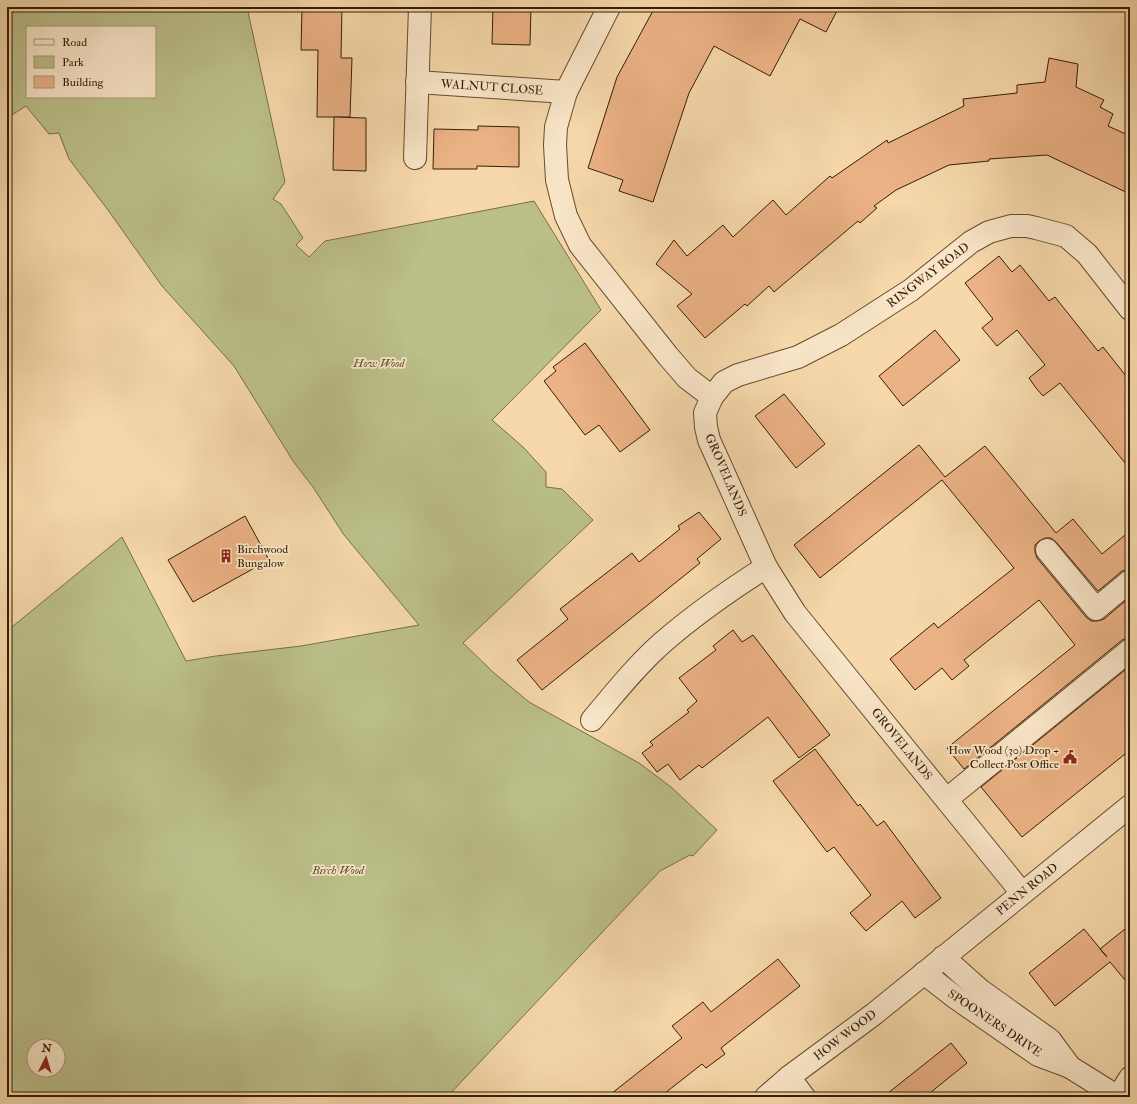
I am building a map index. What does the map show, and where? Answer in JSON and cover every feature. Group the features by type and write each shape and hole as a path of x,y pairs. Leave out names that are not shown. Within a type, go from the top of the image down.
{"street":[{"path":"415,158 420,7"},
{"path":"609,7 566,92 556,127 555,146 557,180 566,216 580,245 668,356 687,378 712,397"},
{"name":"WALNUT CLOSE","path":"418,82 566,92"},
{"name":"RINGWAY ROAD","path":"712,397 724,382 738,375 798,357 841,335 910,290 971,242 989,232 1011,226 1027,226 1048,230 1066,236 1087,254 1130,309"},
{"name":"GROVELANDS","path":"712,397 705,413 709,440 766,567 795,613 1022,892"},
{"path":"1047,550 1096,609 1130,581"},
{"path":"592,720 629,676 662,643 730,590 766,567"},
{"path":"947,799 1130,650"},
{"name":"PENN ROAD","path":"924,973 1022,892 1130,806"},
{"name":"SPOONERS DRIVE","path":"944,957 980,990 1050,1040 1070,1067"},
{"name":"SPOONERS DRIVE","path":"924,973 956,998 1038,1055 1070,1067 1118,1097"},
{"name":"HOW WOOD","path":"766,1097 790,1077 874,1014 924,973"},
{"path":"790,1077 804,1097"},
{"path":"1118,1097 1130,1078"}],"green space":[{"name":"Birch Wood","path":"7,7 247,7 285,182 273,199 281,204 303,238 296,245 309,257 325,241 534,201 601,310 492,420 523,447 546,472 546,487 562,489 593,520 463,643 493,672 529,702 639,763 671,787 717,830 693,856 690,855 660,871 447,1097 7,1097 7,631 122,537 186,661 301,646 419,625 344,535 313,487 293,461 234,366 162,286 108,210 69,159 59,133 49,134 26,106 7,118"}],"building":[{"path":"302,7 342,7 341,58 352,58 350,117 317,117 318,50 301,50"},
{"path":"493,7 531,7 530,45 492,44"},
{"path":"655,7 839,7 826,32 800,19 770,76 714,46 689,93 653,202 619,191 623,180 588,168 617,77"},
{"path":"1049,58 1078,64 1076,87 1104,100 1100,107 1113,114 1108,126 1130,136 1130,194 1047,155 989,159 989,161 949,165 896,190 874,206 877,208 860,223 858,221 774,292 769,286 747,306 745,304 705,338 677,306 692,294 656,264 674,240 687,256 723,225 733,237 773,200 786,215 830,176 832,178 887,140 888,143 964,106 963,99 1017,93 1017,85 1045,82"},
{"path":"334,117 366,118 366,171 333,170"},
{"path":"478,126 519,127 519,167 477,166 477,169 433,169 434,129 478,130"},
{"path":"999,256 1012,272 1020,265 1049,301 1055,297 1098,351 1103,347 1130,381 1130,469 1060,383 1043,396 1036,388 1029,378 1045,365 1017,330 997,346 982,328 993,319 965,283"},
{"path":"935,330 960,360 903,406 879,376"},
{"path":"585,343 650,430 620,452 599,425 585,435 544,381 556,371 553,367"},
{"path":"784,394 825,444 796,468 755,416"},
{"path":"919,445 945,477 985,446 1056,533 1073,519 1102,554 1130,531 1130,569 1122,571 1098,591 1051,538 1045,538 1035,545 1037,558 1091,621 1104,619 1130,597 1130,638 1122,640 964,769 947,748 1075,645 1039,600 964,660 969,666 952,680 942,668 915,690 890,659 934,623 938,628 1014,568 942,480 820,578 794,545"},
{"path":"699,512 721,539 697,559 700,563 542,690 517,660 568,619 560,609 632,553 639,562 680,529 678,526"},
{"name":"Birchwood Bungalow","path":"245,516 269,560 193,602 168,560"},
{"path":"733,630 742,642 753,635 830,735 799,758 768,717 702,768 699,765 680,780 668,764 657,772 642,753 653,745 650,742 689,712 687,710 697,701 679,678 716,650 713,646"},
{"path":"1130,666 1130,750 1022,837 981,787"},
{"path":"815,749 858,806 860,804 877,826 884,821 941,898 915,918 902,901 866,931 850,913 871,895 834,847 827,852 773,781"},
{"path":"1130,925 1130,986 1110,962 1055,1006 1029,973 1084,929 1100,949"},
{"path":"778,959 800,986 721,1048 725,1054 706,1068 702,1064 660,1097 607,1097 682,1038 672,1026 703,1002 711,1012"},
{"path":"951,1043 967,1063 925,1097 883,1097"}],"place":[{"name":"Birchwood Bungalow","path":"226,556"},
{"name":"How Wood (30) Drop + Collect Post Office","path":"1070,757"}],"park label":[{"name":"How Wood","path":"379,363"}]}
